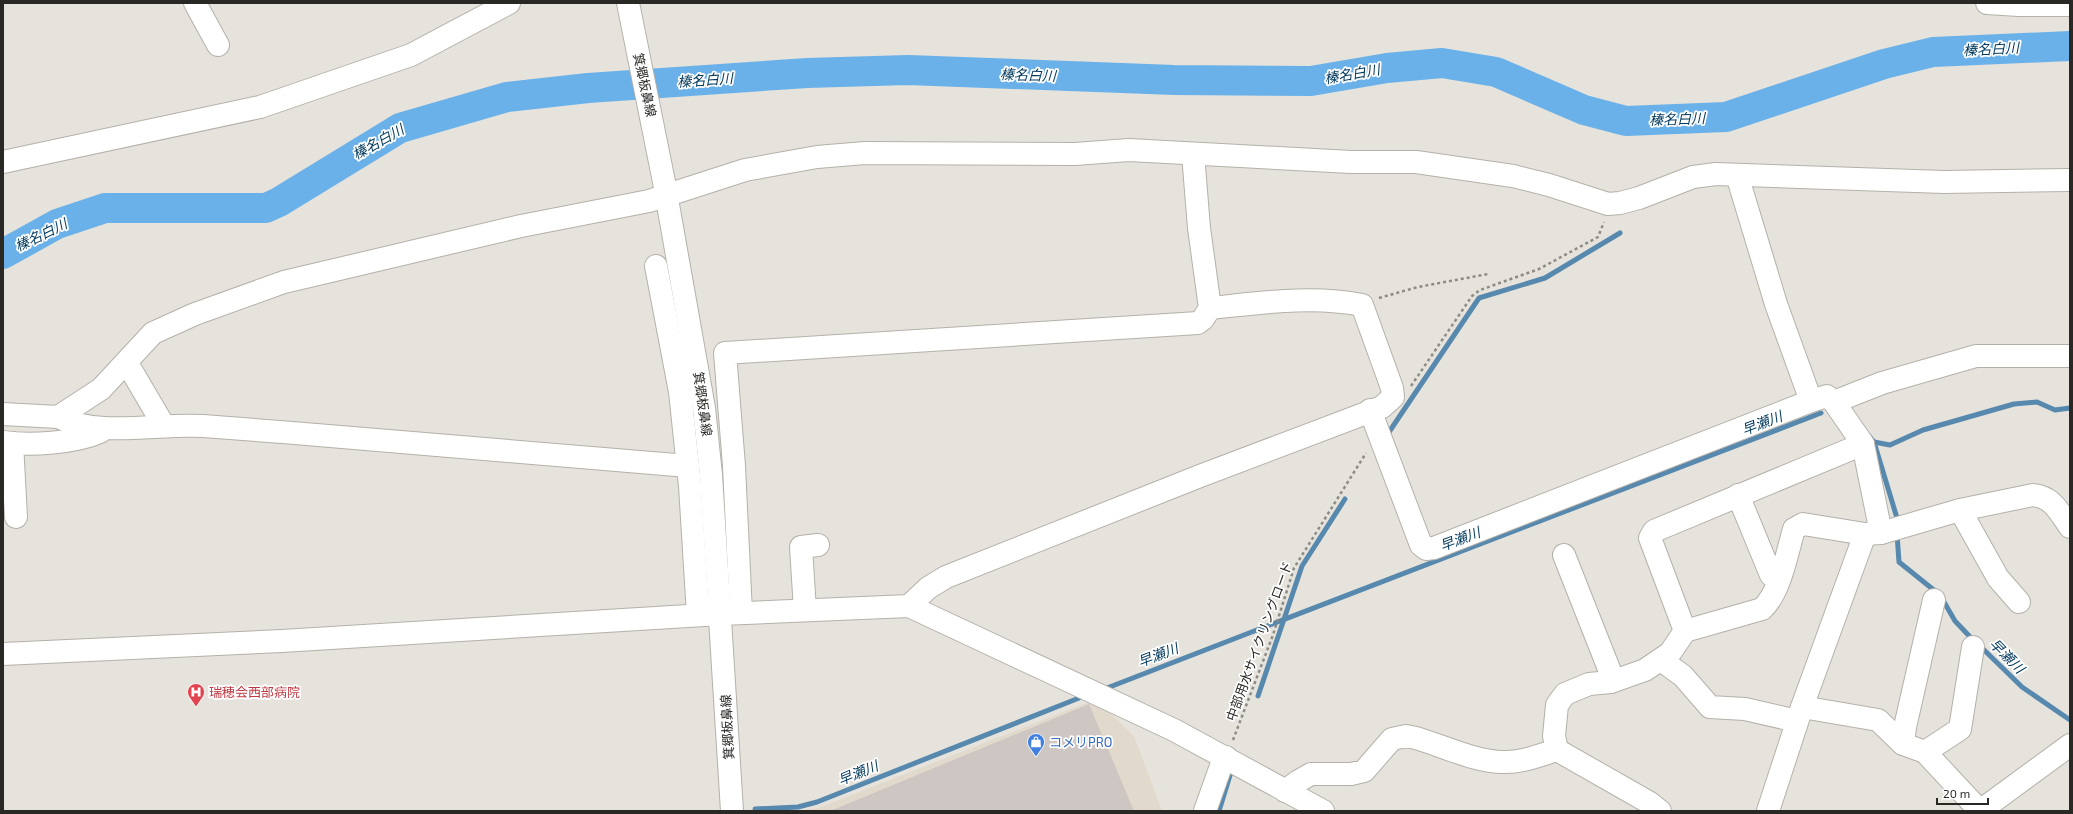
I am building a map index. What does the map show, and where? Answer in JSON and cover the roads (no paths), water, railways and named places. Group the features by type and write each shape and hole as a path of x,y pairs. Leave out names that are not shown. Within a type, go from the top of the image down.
{"street":[{"path":"195,3 218,45"},
{"path":"3,162 260,107 410,54 509,3"},
{"path":"1987,3 2019,5 2070,5"},
{"name":"箕郷板鼻線","path":"629,8 693,336 731,614 732,811"},
{"path":"58,417 101,389 153,333 195,314 284,282 521,226 649,201 665,189 745,170 817,157 865,153 1075,154 1129,150 1351,162 1416,162 1513,176 1549,185 1608,204 1620,203 1639,198 1693,177 1737,175 1944,182 2070,180"},
{"path":"731,614 734,466 725,353 1198,323 1203,319 1210,308 1199,228 1193,154"},
{"path":"1737,175 1776,304 1811,401"},
{"path":"656,266 680,392 688,466 698,615"},
{"path":"909,606 923,592 946,577 1376,409 1393,397 1392,388 1362,305 1345,302 1297,300 1210,308"},
{"path":"1834,402 1882,382 1976,356 2070,356"},
{"path":"126,363 164,426"},
{"path":"1376,409 1422,545 1426,550 1811,401 1827,396 1834,402 1863,444 1873,533 1800,714 1768,811"},
{"path":"3,414 58,417 72,424 110,428 201,426 688,466"},
{"path":"16,517 8,443 88,437 110,428"},
{"path":"1686,631 1650,538 1654,531 1863,444"},
{"path":"1738,495 1771,574 1778,580"},
{"path":"1557,750 1554,736 1557,705 1565,694 1589,684 1611,682 1639,672 1661,660 1670,653 1686,631 1762,609 1769,603 1794,529 1803,524 1873,533 1960,510 2033,495 2044,496 2054,505 2070,527"},
{"path":"1960,510 1998,578 2019,602"},
{"path":"805,610 801,547 818,545"},
{"path":"1564,555 1610,669 1611,682"},
{"path":"1903,744 1905,727 1934,600"},
{"path":"3,654 282,641 698,615 909,606 1174,730 1229,749 1285,791 1323,811"},
{"path":"1926,752 1960,729 1973,647"},
{"path":"1661,660 1683,676 1710,707 1878,720 1903,744 1926,752 1980,811 2070,745"},
{"path":"1285,791 1311,774 1351,774 1364,770 1392,739 1406,736 1488,761 1520,761 1557,750 1650,803 1660,811"},
{"path":"1205,811 1220,766 1229,749"}],"waterway":[{"name":"榛名白川","path":"3,254 57,224 105,208 266,208 279,202 400,128 507,97 588,88 807,73 908,70 1174,80 1311,81 1387,68 1442,63 1496,72 1584,110 1626,121 1726,117 1884,64 1933,52 2070,46"},
{"path":"1387,435 1479,298 1545,278 1620,233"},
{"path":"1874,442 1890,445 1923,430 2014,404 2037,402 2055,410 2070,408"},
{"name":"早瀬川","path":"1107,688 1821,413"},
{"name":"早瀬川","path":"1870,437 1874,442 1897,518 1897,524"},
{"path":"1258,696 1302,566 1345,499"},
{"name":"早瀬川","path":"1897,534 1899,562 1940,595 1955,621 1974,641"},
{"name":"早瀬川","path":"1980,646 2022,687 2070,720"},
{"name":"早瀬川","path":"755,809 798,807 817,802 1079,698"},
{"path":"1219,811 1231,772"}],"place":[{"name":"瑞穂会西部病院","path":"196,707"},
{"name":"コメリPRO","path":"1036,757"}]}
